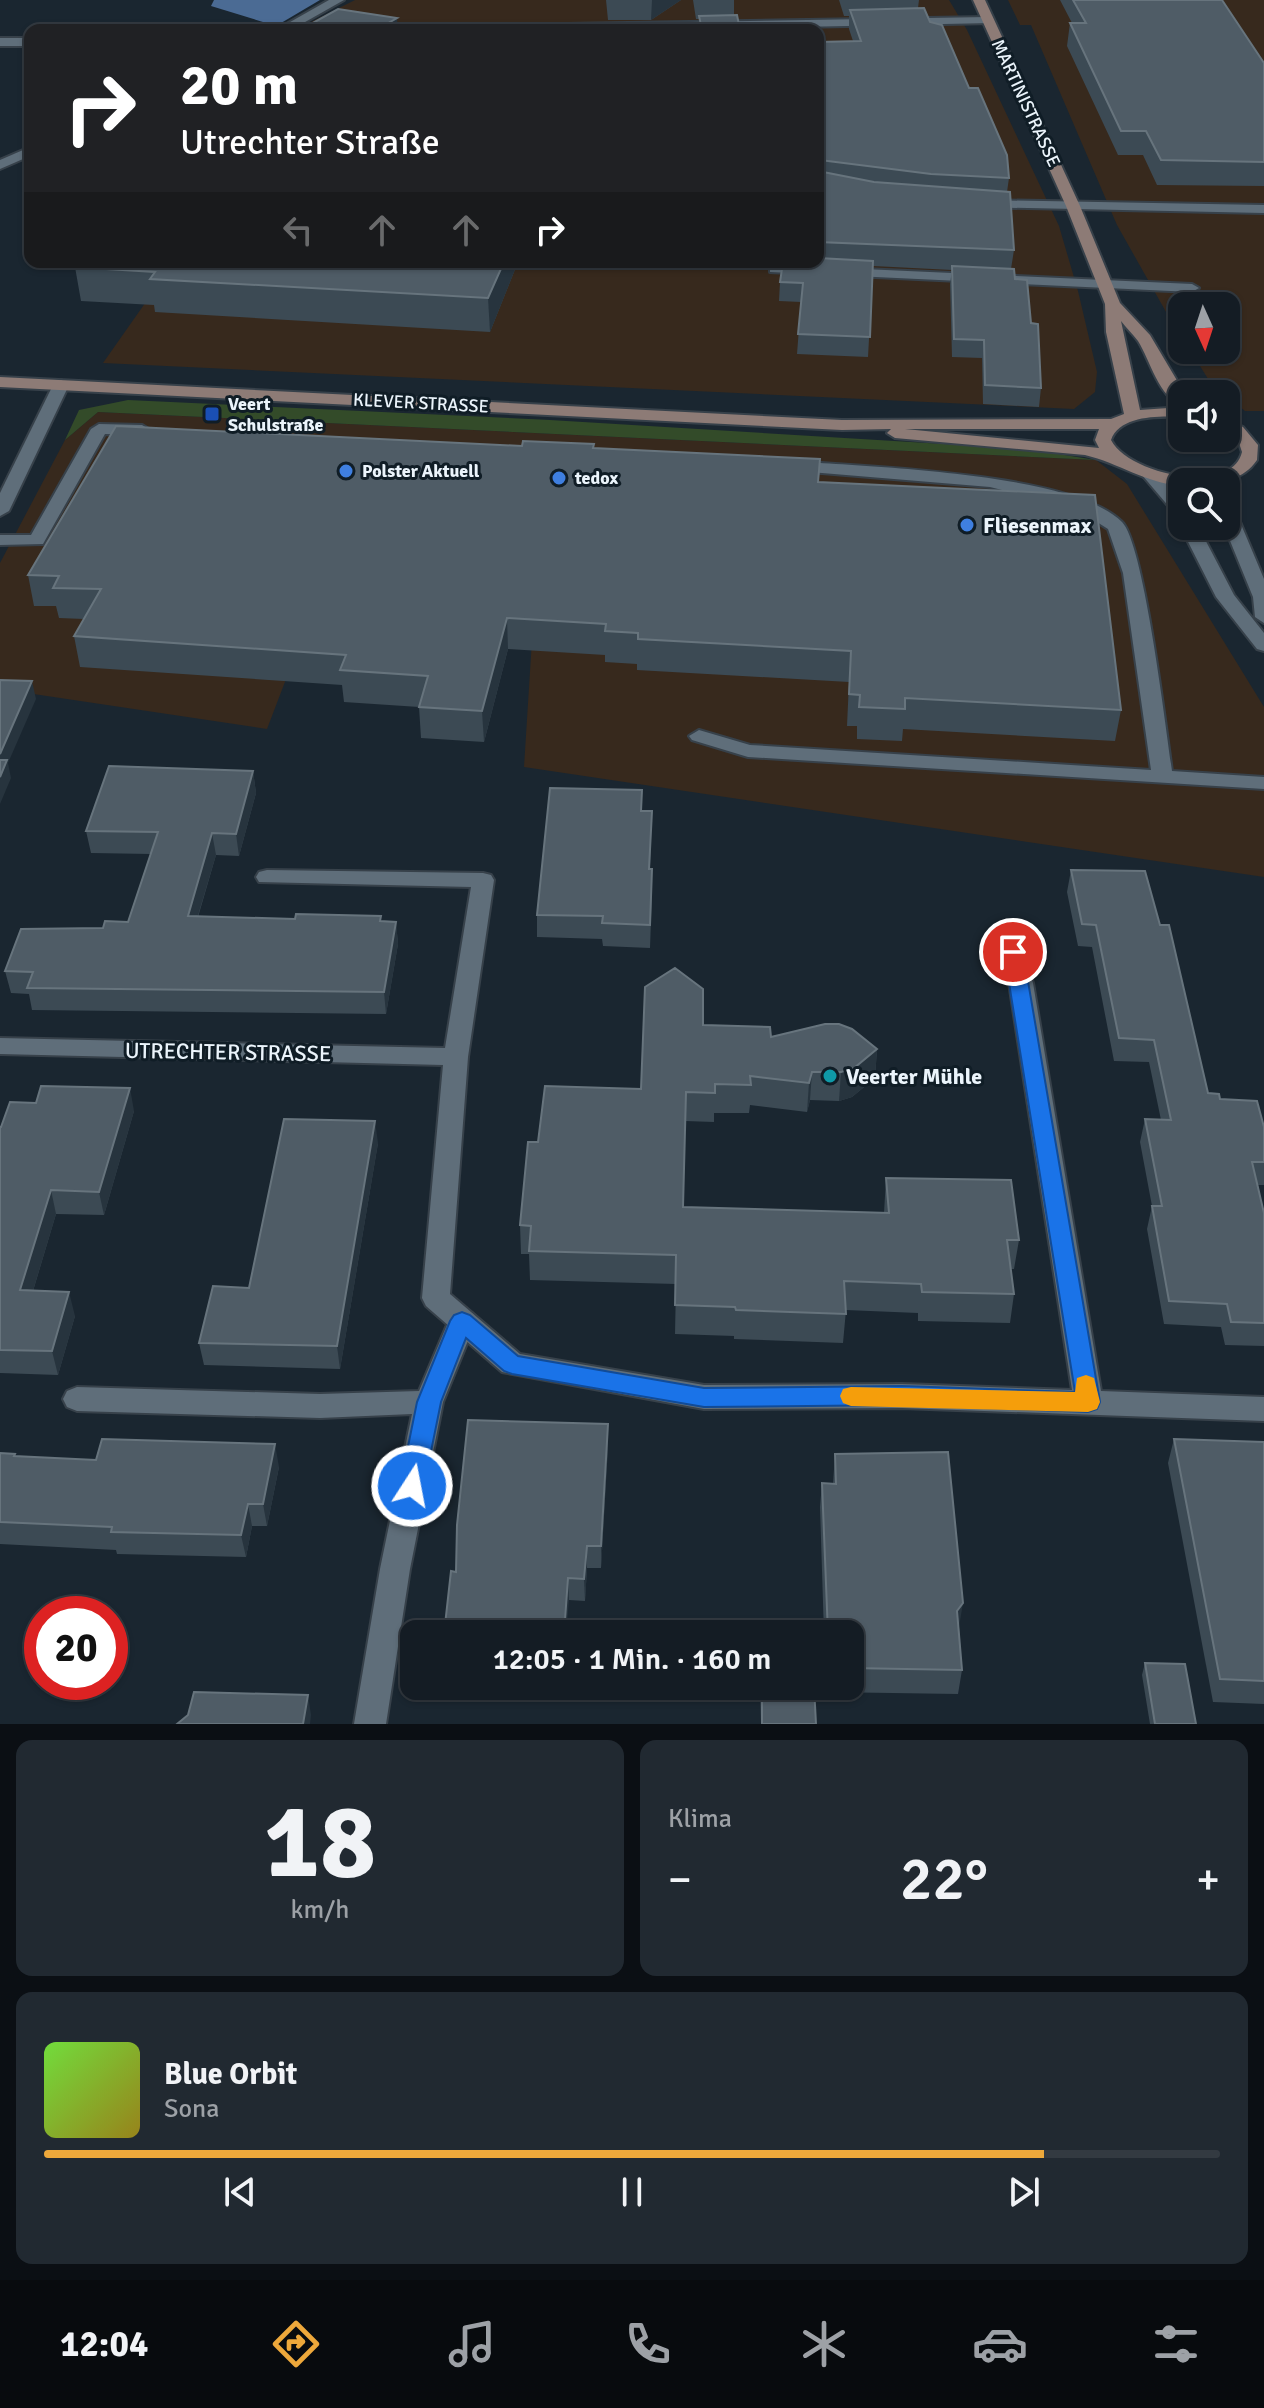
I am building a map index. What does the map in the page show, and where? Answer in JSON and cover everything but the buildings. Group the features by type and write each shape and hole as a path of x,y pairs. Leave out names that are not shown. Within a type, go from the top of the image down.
{"main road":[{"name":"MARTINISTRASSE","path":"979,0 1073,206 1113,304 1144,338 1168,382"},
{"name":"MARTINISTRASSE","path":"1113,304 1111,326 1129,387 1132,415"},
{"name":"KLEVER STRASSE","path":"0,382 842,425 933,422 1043,426 1113,424"},
{"path":"1114,457 1105,445 1105,434 1113,424 1132,415 1168,413"},
{"name":"KLEVER STRASSE","path":"842,425 932,439 1043,446 1114,457 1151,475"},
{"path":"1240,430 1264,434"},
{"path":"1240,434 1252,449 1255,463"},
{"path":"1151,475 1168,477"}],"street":[{"path":"293,24 338,0"},
{"path":"808,24 988,21"},
{"path":"0,42 24,42"},
{"path":"0,165 24,154"},
{"path":"961,203 1264,209"},
{"path":"775,269 1192,288"},
{"path":"0,511 61,385"},
{"path":"0,540 37,540 99,429 155,430"},
{"path":"778,465 990,482 1081,504 1116,526 1132,573 1163,778"},
{"path":"1151,475 1168,495"},
{"path":"1196,540 1225,597 1264,645"},
{"path":"1238,540 1262,597 1264,617"},
{"path":"699,736 748,751 1264,783"},
{"path":"267,877 483,880 456,1057 436,1298 512,1364 704,1397 902,1396 1264,1409"},
{"path":"1013,952 1088,1402"},
{"name":"UTRECHTER STRASSE","path":"0,1046 456,1057"},
{"path":"370,1724 395,1569 429,1402 462,1321"},
{"path":"77,1399 320,1406 429,1402"}],"shaded area":[{"path":"355,0 949,0 967,30 1059,226 1097,372 1095,392 1074,409 103,363 170,268 824,268 824,24 307,24"},
{"path":"1008,0 1264,0 1264,411 1245,411 1240,407 1240,380 1209,380 1199,364 1240,364 1240,292 1168,292 1168,315 1117,225 1031,25 1020,25"},
{"path":"98,412 1096,460 1127,484 1264,707 1264,877 524,767 533,624 312,611 267,729 0,689 0,563 65,440"}],"green space":[{"path":"128,400 550,420 1027,449 1096,460 98,412 65,440 79,410"}],"water":[{"path":"214,0 320,0 279,24 270,24 211,6"}],"slow traffic":[{"path":"851,1396 1088,1402 1086,1384"}],"place":[{"name":"Veert Schulstraße","path":"212,414"},
{"name":"Polster Aktuell","path":"346,471"},
{"name":"tedox","path":"559,478"},
{"name":"Fliesenmax","path":"967,525"},
{"name":"Veerter Mühle","path":"830,1076"}],"route":[{"path":"412,1486 429,1402 462,1321 512,1364 704,1397 902,1396 1088,1402 1026,1013 1013,952"}]}
